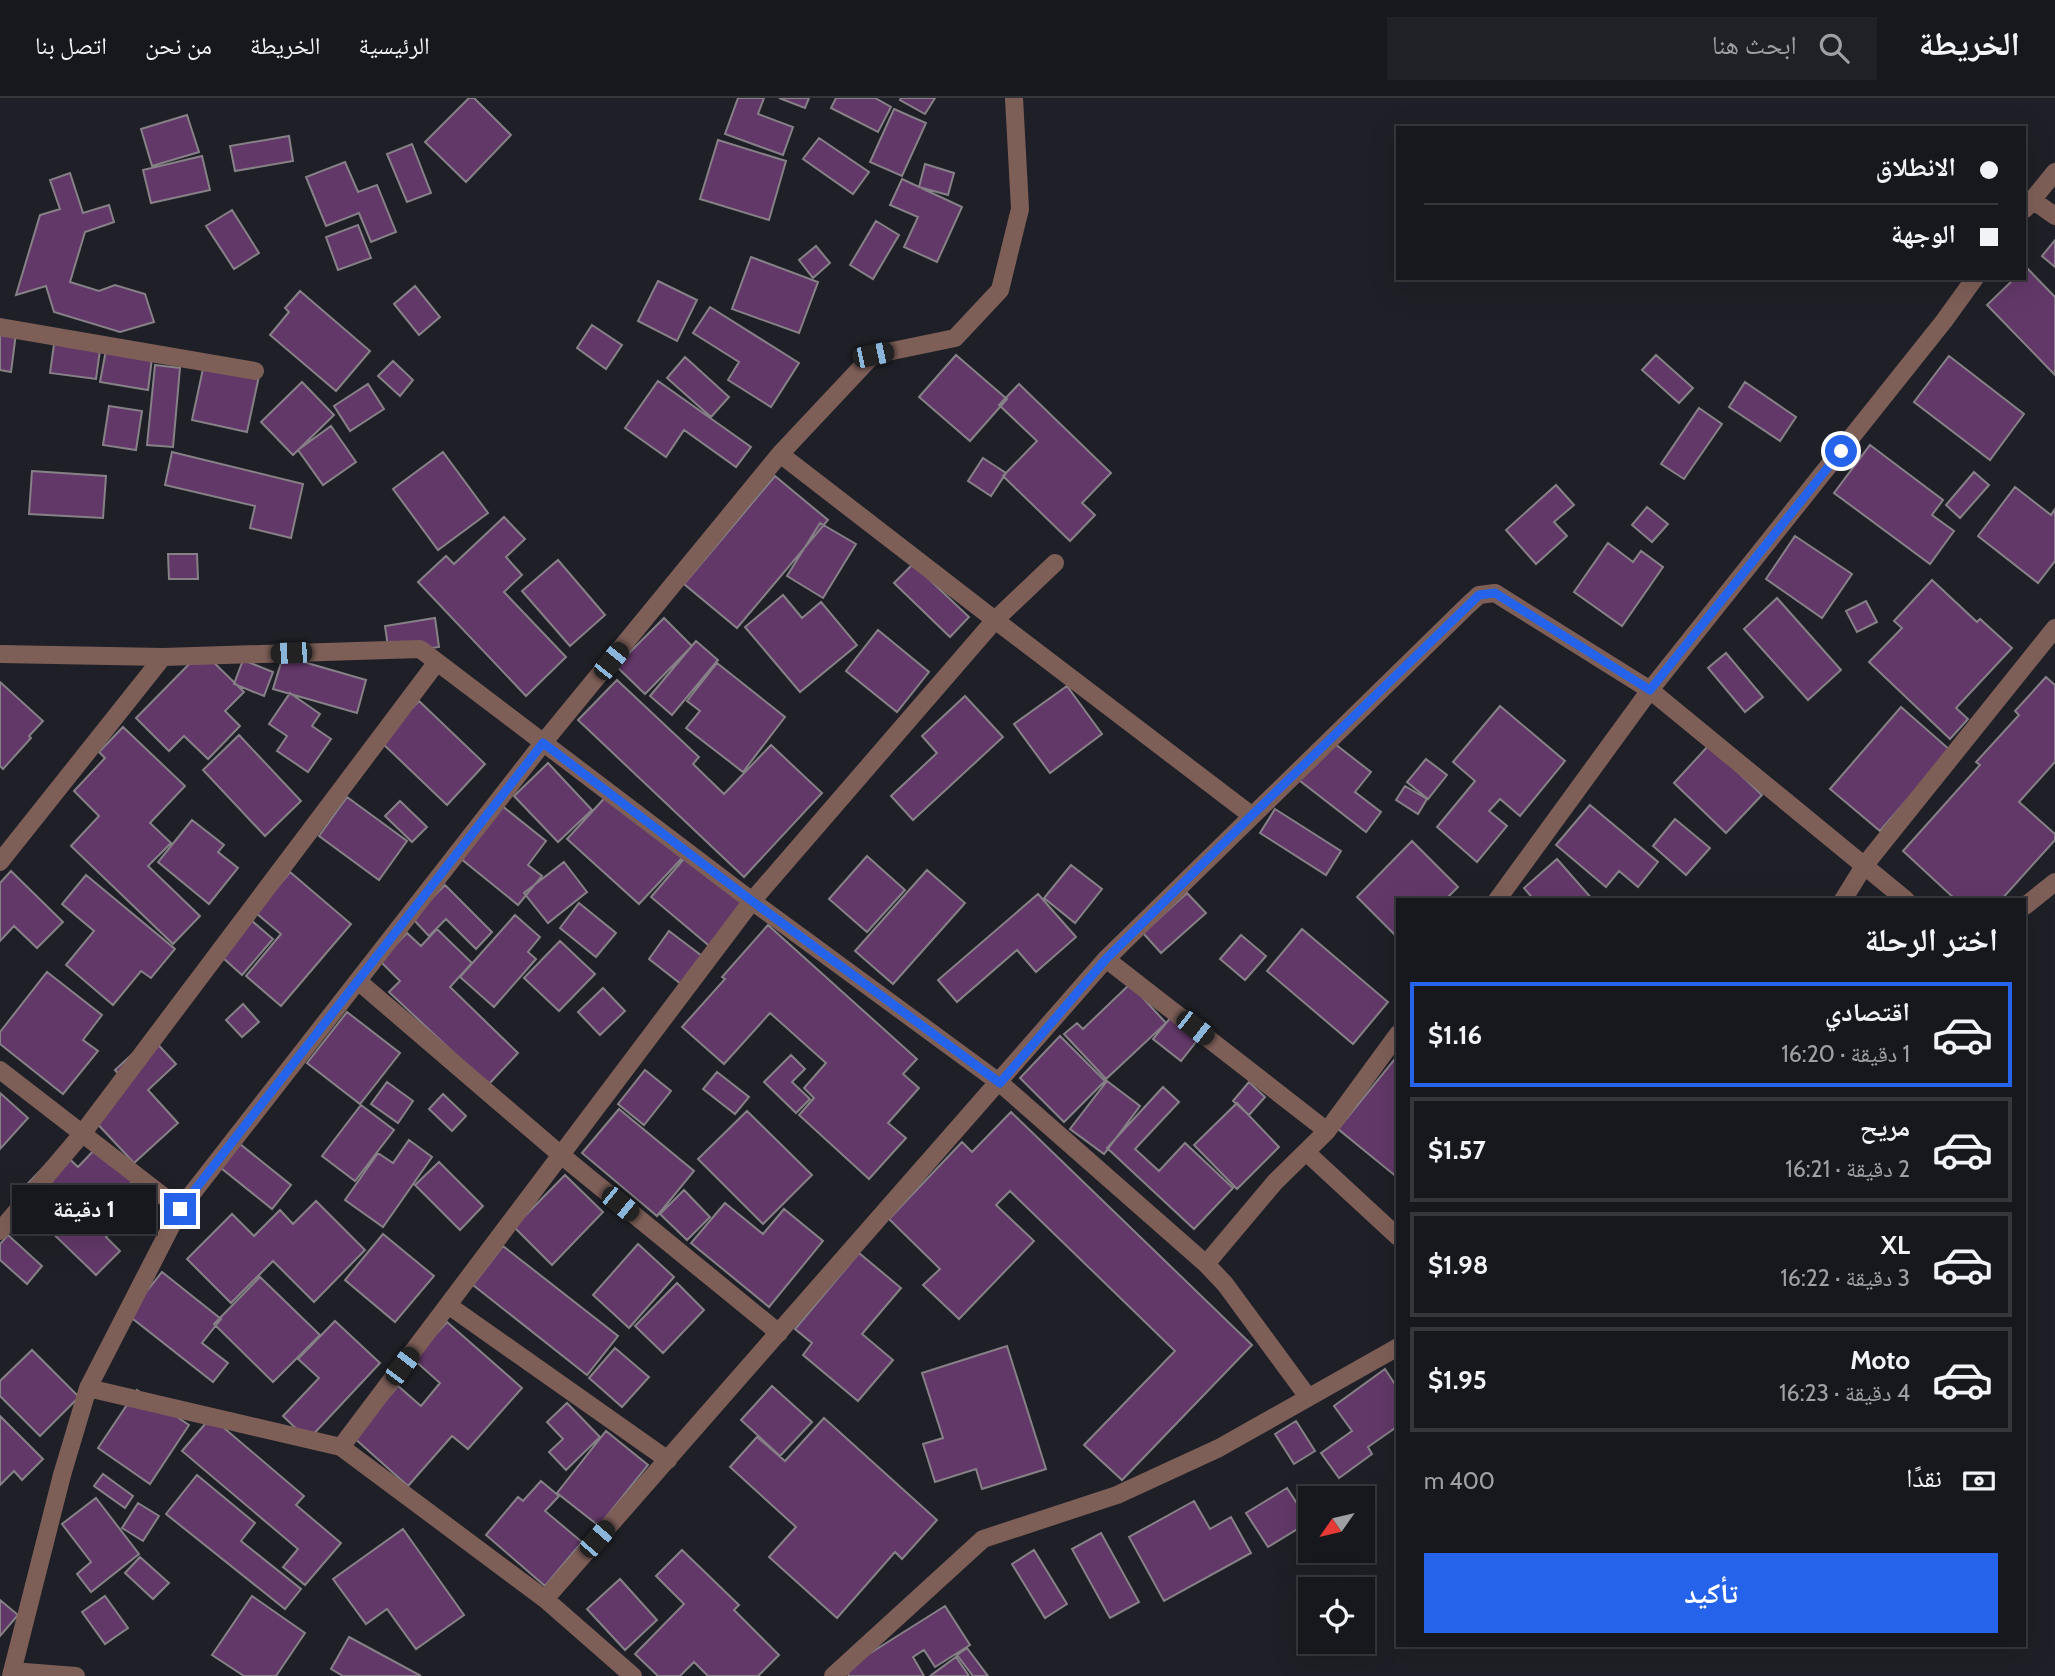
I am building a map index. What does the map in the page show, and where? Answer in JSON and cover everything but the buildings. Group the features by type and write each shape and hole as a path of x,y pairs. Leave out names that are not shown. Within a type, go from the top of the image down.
{"street":[{"path":"76,1676 12,1674 62,1475 88,1388 180,1209 543,743 780,454 873,355 955,338 1000,290 1020,209 1014,98"},
{"path":"2055,172 2028,204 2055,216"},
{"path":"1498,898 1650,690 1944,321 1974,280"},
{"path":"0,327 256,371"},
{"path":"780,454 1251,816"},
{"path":"341,1447 752,901 995,620 1055,563"},
{"path":"545,1599 1106,959 1479,595 1495,593 1650,690 1904,898"},
{"path":"1844,898 1864,866 2055,628"},
{"path":"0,654 163,657 419,649 752,901 1000,1083 1206,1264 1225,1284 1308,1397"},
{"path":"0,862 163,657"},
{"path":"0,1231 82,1134 437,662"},
{"path":"2026,905 2055,882"},
{"path":"1106,959 1327,1131"},
{"path":"359,981 561,1155 779,1333"},
{"path":"1206,1264 1275,1182 1327,1131 1396,1037"},
{"path":"0,1070 180,1209"},
{"path":"1306,1152 1396,1235"},
{"path":"448,1305 668,1460"},
{"path":"833,1676 983,1539 1117,1495 1219,1448 1396,1349"},
{"path":"88,1388 341,1447 545,1599 633,1676"}],"route":[{"path":"180,1209 543,743 1000,1083 1106,959 1479,595 1495,593 1650,690 1841,451"}]}
